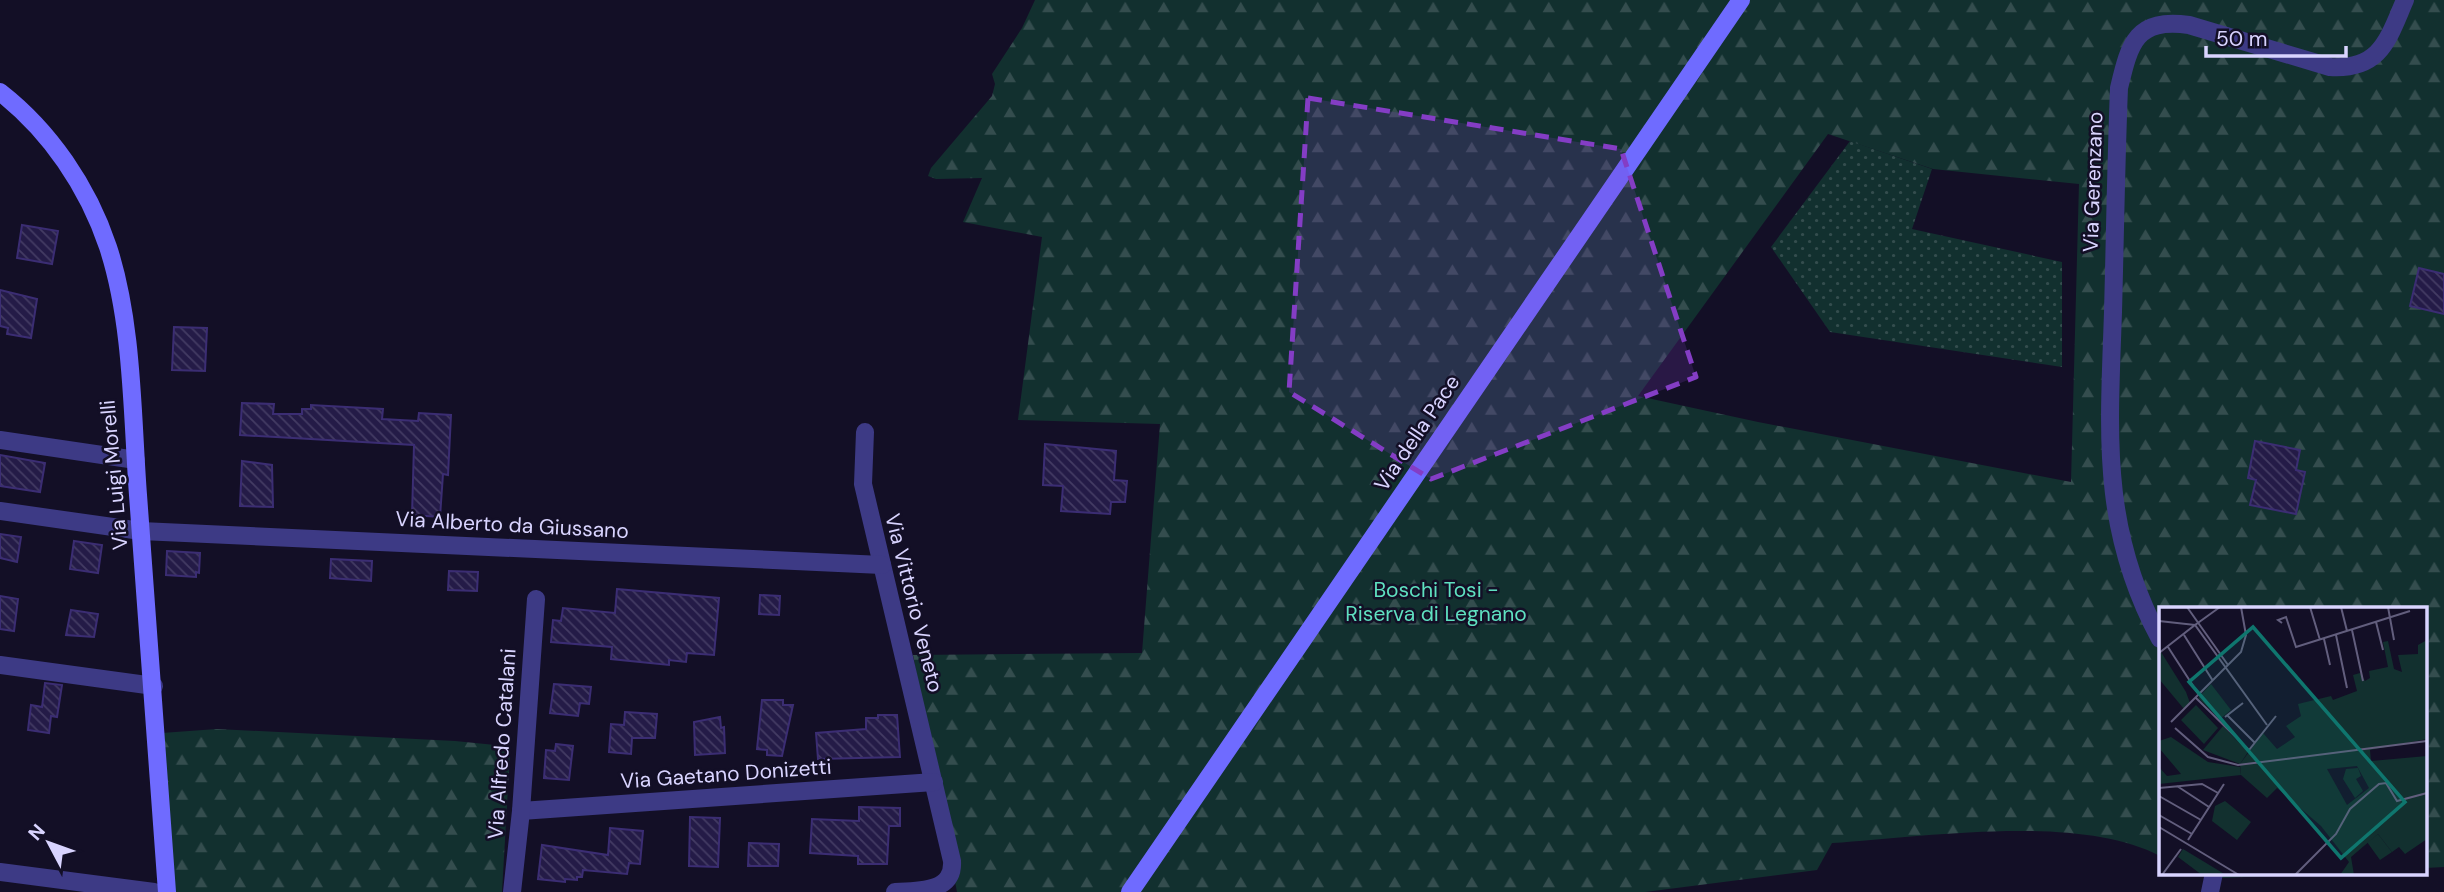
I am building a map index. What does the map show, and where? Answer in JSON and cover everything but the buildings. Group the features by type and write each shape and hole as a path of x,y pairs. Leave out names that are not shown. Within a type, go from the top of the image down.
{"main road":[{"name":"Via della Pace","path":"1130,892 1741,0"},
{"name":"Via Luigi Morelli","path":"0,92 34,124 60,155 100,227 122,306 154,686 167,892"}],"street":[{"name":"Via Gerenzano","path":"2159,635 2147,613 2120,540 2109,451 2119,88 2125,62 2133,42 2143,29 2169,23 2189,25 2330,67 2346,68 2368,62 2376,56 2386,43 2405,0"},
{"name":"Via Vittorio Veneto","path":"865,432 863,484 952,861 950,877 939,888 895,892"},
{"path":"0,440 136,460"},
{"name":"Via Alberto da Giussano","path":"0,511 141,531 882,565"},
{"name":"Via Alfredo Catalani","path":"512,892 521,811 536,599"},
{"path":"0,665 154,686"},
{"name":"Via Gaetano Donizetti","path":"521,811 934,782"},
{"path":"0,872 154,892"},
{"path":"2210,892 2214,874"}],"highlighted area":[{"path":"1308,98 1621,149 1696,377 1431,479 1289,392"}],"green space":[{"name":"Boschi Tosi - Riserva di Legnano","path":"1035,0 2444,0 2444,867 2426,868 2426,607 2159,607 2159,856 2126,843 2087,835 2000,831 1832,843 1817,870 1645,892 957,892 913,655 1142,653 1160,424 1018,420 1042,237 963,222 982,178 936,179 928,176 931,168 992,96 995,84 992,74 1022,28","holes":["1828,134 1933,169 2079,184 2071,482 1758,422 1638,396"]},
{"path":"1850,141 1932,169 1912,229 2062,262 2062,367 1830,332 1771,247"},
{"path":"217,729 455,741 495,745 510,752 502,892 175,892 162,733"},
{"path":"2189,874 2317,874 2221,878"}]}
